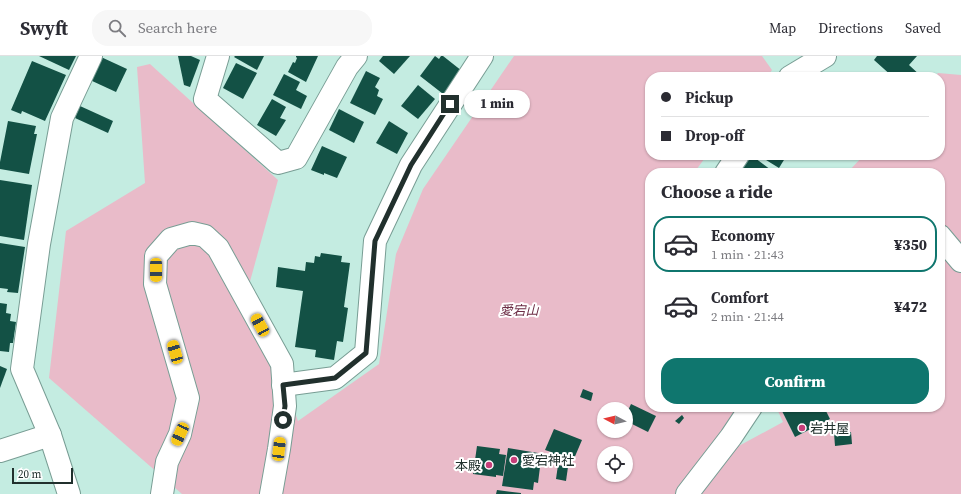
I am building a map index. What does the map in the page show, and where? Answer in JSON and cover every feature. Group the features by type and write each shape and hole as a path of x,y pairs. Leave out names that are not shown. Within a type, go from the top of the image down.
{"street":[{"path":"69,494 50,435 22,369 39,244 62,118 91,56"},
{"path":"218,56 205,99 278,163 296,158 347,67 356,56"},
{"path":"283,385 335,378 366,353 375,241 411,165 482,56"},
{"path":"798,72 825,56"},
{"path":"162,494 167,462 180,434 188,398 156,284 156,256 171,239 192,233 205,236 218,248 282,364 285,406 271,494"},
{"path":"945,242 961,261"},
{"path":"687,494 731,437 748,412"},
{"path":"0,451 50,435"}],"green space":[{"name":"愛宕山","path":"514,56 762,56 772,70 771,72 645,72 645,160 703,160 698,168 645,168 645,412 753,412 727,425 735,448 783,422 778,412 782,412 795,437 830,419 826,412 945,412 945,168 852,168 859,160 945,160 945,74 961,75 961,494 182,494 49,378 66,231 145,183 137,67 150,64 278,180 249,285 298,421 379,364 396,254 423,189"}],"building":[{"path":"39,56 76,56 69,70"},
{"path":"178,56 191,56 200,60 190,87 184,85"},
{"path":"264,56 257,70 234,57"},
{"path":"296,56 318,56 306,82 288,72 293,62 295,63 297,58"},
{"path":"383,56 410,56 394,74 379,61"},
{"path":"435,56 439,59 443,56 462,71 447,97 420,76"},
{"path":"877,56 917,56 909,65 917,72 887,72 874,60"},
{"path":"101,57 127,69 116,92 90,80"},
{"path":"32,61 66,75 45,121 22,111 21,114 11,110"},
{"path":"236,63 257,73 243,99 223,88"},
{"path":"366,71 380,78 375,87 379,90 377,96 383,99 375,115 350,103"},
{"path":"284,74 300,82 296,90 307,96 301,109 273,95"},
{"path":"418,85 435,99 418,119 401,106"},
{"path":"272,99 286,107 280,118 286,120 276,136 257,125"},
{"path":"80,106 113,121 108,133 75,118"},
{"path":"339,109 364,122 354,143 329,130"},
{"path":"8,121 36,126 34,134 37,134 29,174 0,169"},
{"path":"389,121 408,133 397,154 376,143"},
{"path":"322,146 347,157 337,178 311,170"},
{"path":"746,160 758,160 768,168 740,168"},
{"path":"766,160 784,160 779,168"},
{"path":"0,180 32,185 24,240 0,236"},
{"path":"0,243 25,247 18,293 7,292 8,289 0,288"},
{"path":"321,253 342,256 341,262 350,263 344,307 348,308 343,342 337,341 334,360 315,357 316,350 295,347 303,291 276,287 278,267 305,271 306,262 314,263 315,256 320,257"},
{"path":"0,303 7,304 6,313 11,314 10,321 16,322 13,343 10,343 9,352 0,351"},
{"path":"0,366 7,369 0,388"},
{"path":"583,389 593,393 591,401 580,397"},
{"path":"633,405 656,416 648,432 633,424"},
{"name":"岩井屋","path":"782,412 826,412 830,419 795,437"},
{"path":"682,415 684,418 679,424 675,421"},
{"path":"554,429 582,440 573,461 562,456 560,463 548,459 551,452 545,450"},
{"path":"851,432 852,444 835,446 834,433"},
{"name":"本殿","path":"477,446 500,449 499,454 506,455 503,476 496,475 496,477 473,474"},
{"path":"508,448 538,453 537,458 541,459 538,483 534,482 533,490 502,486"},
{"path":"558,465 568,467 566,481 556,479"},
{"path":"497,490 521,493 521,494 496,494"}],"place":[{"name":"岩井屋","path":"802,428"},
{"name":"愛宕神社","path":"514,460"},
{"name":"本殿","path":"489,465"}],"route":[{"path":"283,420 285,406 283,385 335,378 366,353 375,241 411,165 450,104"}]}
